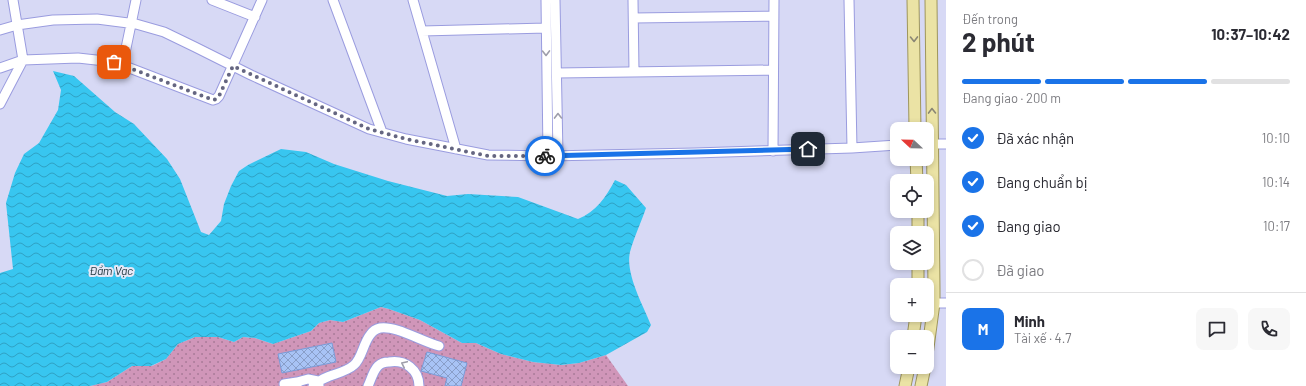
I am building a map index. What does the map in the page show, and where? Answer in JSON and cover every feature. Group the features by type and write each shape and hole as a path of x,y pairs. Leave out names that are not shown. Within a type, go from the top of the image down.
{"main road":[{"path":"913,0 915,122"},
{"path":"930,122 931,0"},
{"path":"930,166 931,278"},
{"path":"905,386 908,374"},
{"path":"921,386 924,374"}],"street":[{"path":"0,104 23,60 13,0"},
{"path":"125,54 136,0"},
{"path":"212,0 255,17"},
{"path":"0,68 23,60 78,58 114,62 213,100 219,96 255,17 260,0"},
{"path":"333,0 382,132"},
{"path":"413,0 456,149"},
{"path":"546,0 548,156"},
{"path":"555,0 558,155"},
{"path":"633,0 634,72"},
{"path":"773,150 774,0"},
{"path":"849,0 852,148"},
{"path":"634,18 773,16"},
{"path":"0,30 53,20 97,19 131,24 164,32 233,66 369,129 406,139 488,156 548,156 852,148 890,145"},
{"path":"422,31 546,28"},
{"path":"557,73 773,70"},
{"path":"934,144 946,144"},
{"path":"934,302 946,303"},
{"path":"284,384 297,384 308,379 317,384 352,367 357,362 370,334 380,328 388,328 439,346"},
{"path":"368,386 377,367 382,363 396,360 414,370 418,377 419,386"}],"shaded area":[{"path":"381,307 420,320 462,343 476,343 501,354 533,362 561,365 579,363 606,355 628,386 90,386 107,382 132,366 152,366 166,359 178,344 195,337 218,337 234,342 243,337 255,338 273,344 311,331 319,323 330,320 343,322"}],"water":[{"name":"Đầm Vạc","path":"53,71 74,76 115,112 134,124 167,159 180,179 201,232 209,235 221,221 224,204 239,171 281,149 306,152 334,164 388,181 447,196 468,194 518,197 578,219 590,212 600,203 615,180 626,185 646,208 630,252 629,260 632,279 651,325 647,332 606,355 579,363 561,365 533,362 501,354 476,343 462,343 420,320 381,307 343,322 330,320 319,323 311,331 273,344 255,338 243,337 234,342 218,337 195,337 178,344 166,359 151,366 132,366 107,382 90,386 0,386 0,273 13,269 6,203 15,173 24,154 39,143 58,110 61,90"}],"building":[{"path":"332,343 336,362 282,373 278,354"},
{"path":"427,352 467,363 461,386 445,386 447,378 421,371"}],"way so far":[{"path":"114,62 144,72 213,100 219,96 233,66 369,129 406,139 488,156 545,156"}],"route":[{"path":"545,156 808,149"}]}
